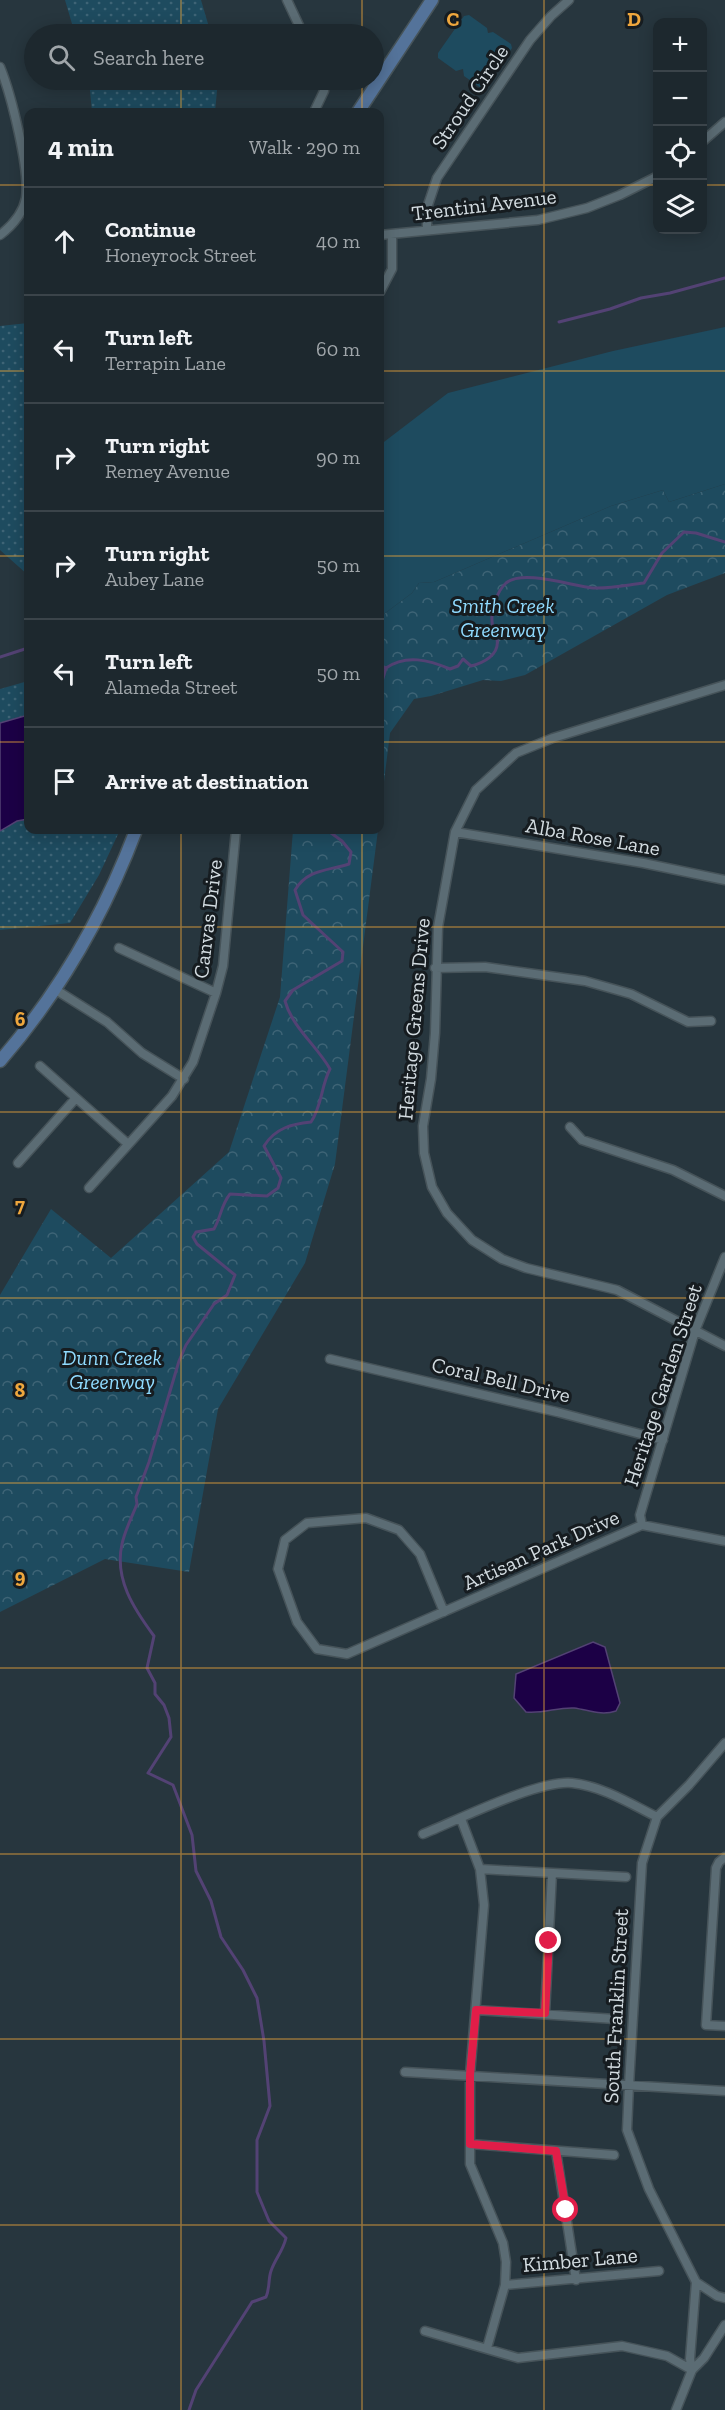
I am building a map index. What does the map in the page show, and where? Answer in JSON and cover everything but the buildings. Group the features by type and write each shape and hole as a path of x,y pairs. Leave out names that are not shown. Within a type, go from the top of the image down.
{"main road":[{"path":"384,73 432,0"},
{"path":"361,108 373,90"},
{"path":"1,1059 56,990 108,899 134,834"}],"street":[{"path":"287,0 298,24"},
{"name":"Stroud Circle","path":"427,229 427,208 437,178 530,40 569,0"},
{"path":"0,67 10,91 24,171"},
{"path":"316,108 324,90"},
{"path":"707,138 725,122"},
{"name":"Trentini Avenue","path":"384,235 538,220 587,208 653,178"},
{"path":"0,235 14,223 24,204"},
{"path":"384,284 392,269 392,234"},
{"name":"Heritage Greens Drive","path":"725,685 553,738 516,753 476,789 455,832 438,927 435,968 435,1034 423,1126 432,1187 447,1213 472,1240 502,1259 526,1268 617,1290 725,1346"},
{"name":"Alba Rose Lane","path":"455,832 643,863 725,880"},
{"name":"Canvas Drive","path":"89,1188 172,1096 193,1062 223,966 237,834"},
{"path":"119,948 216,993"},
{"path":"435,968 485,967 585,981 631,994 688,1022 711,1021"},
{"path":"56,990 107,1022 142,1053 184,1079"},
{"path":"40,1066 128,1144"},
{"path":"18,1163 76,1098"},
{"path":"570,1127 582,1140 673,1170 725,1196"},
{"name":"Heritage Garden Street","path":"642,1525 640,1515 695,1331 725,1257"},
{"name":"Coral Bell Drive","path":"330,1359 557,1412 663,1440"},
{"name":"Artisan Park Drive","path":"444,1612 420,1554 399,1530 366,1518 307,1524 285,1540 278,1569 297,1622 317,1649 347,1654 444,1612 642,1525 725,1541"},
{"name":"South Franklin Street","path":"696,2282 649,2189 627,2130 629,2085 642,1863 657,1817 689,1785 724,1744"},
{"path":"423,1834 536,1789 571,1783 614,1795 657,1817"},
{"path":"460,1819 480,1869 484,1905 470,2075 470,2164 503,2243 506,2262 505,2285 487,2348"},
{"path":"725,1857 719,1862 717,1868 706,2025 725,2026"},
{"path":"480,1869 626,1877"},
{"path":"545,2013 552,1873"},
{"path":"476,2010 615,2019"},
{"path":"405,2072 725,2091"},
{"path":"470,2144 614,2155"},
{"path":"556,2151 576,2280"},
{"name":"Kimber Lane","path":"505,2285 659,2271"},
{"path":"692,2370 690,2359 696,2282 717,2296 725,2298"},
{"path":"676,2410 692,2370 704,2358 725,2325"},
{"path":"425,2331 518,2358 622,2346 667,2356 692,2370"}],"green space":[{"path":"65,0 201,0 208,24 72,24"},
{"path":"469,15 487,28 488,33 493,32 511,44 512,48 486,87 481,88 464,76 463,69 456,71 438,58 438,53 464,16"},
{"path":"90,90 217,90 215,108 92,108"},
{"path":"24,323 24,571 0,550 0,326"},
{"path":"725,327 725,484 669,502 663,490 611,506 434,582 419,583 412,593 384,614 384,442 448,393 613,351"},
{"name":"Smith Creek Greenway","path":"725,484 725,573 667,595 525,675 501,681 483,680 414,699 390,733 384,782 384,614 412,593 419,583 434,582 611,506 663,490 669,502"},
{"path":"24,682 24,834 118,834 99,875 70,923 0,930 0,689"},
{"name":"Dunn Creek Greenway","path":"293,834 377,834 335,1164 305,1263 218,1409 189,1572 105,1559 0,1612 0,1295 51,1209 111,1258 229,1152 280,997"}],"shaded area":[{"path":"24,716 24,820 17,821 0,831 0,723"},
{"path":"593,1642 605,1647 620,1703 616,1711 600,1713 568,1708 526,1712 514,1698 516,1674"}],"waterway":[{"path":"559,322 610,309 641,298 670,293 725,278"},
{"path":"384,667 401,661 418,660 450,669 458,666 463,659 471,666 490,657 497,645 492,621 495,601 503,586 514,579 535,578 593,588 644,583 662,553 684,532 696,533 725,542"},
{"path":"0,657 24,649"},
{"path":"384,675 386,668"},
{"path":"189,2410 196,2390 252,2302 266,2297 271,2271 286,2238 269,2221 257,2192 257,2140 270,2106 264,2041 257,1998 243,1970 221,1937 211,1901 196,1871 192,1835 173,1785 148,1773 171,1737 169,1718 164,1705 155,1694 155,1683 147,1668 154,1636 139,1615 128,1593 123,1581 120,1557 123,1539 137,1504 136,1497 149,1462 179,1361 186,1345 214,1304 227,1295 235,1275 197,1244 193,1237 196,1232 214,1229 230,1194 267,1196 278,1188 281,1178 264,1146 273,1135 284,1128 311,1122 330,1069 293,1019 285,1001 293,990 342,961 343,952 303,915 295,890 312,874 349,864 351,852 332,834"}],"route":[{"path":"549,1941 545,2013 476,2010 470,2075 470,2144 556,2151 566,2210"}]}
